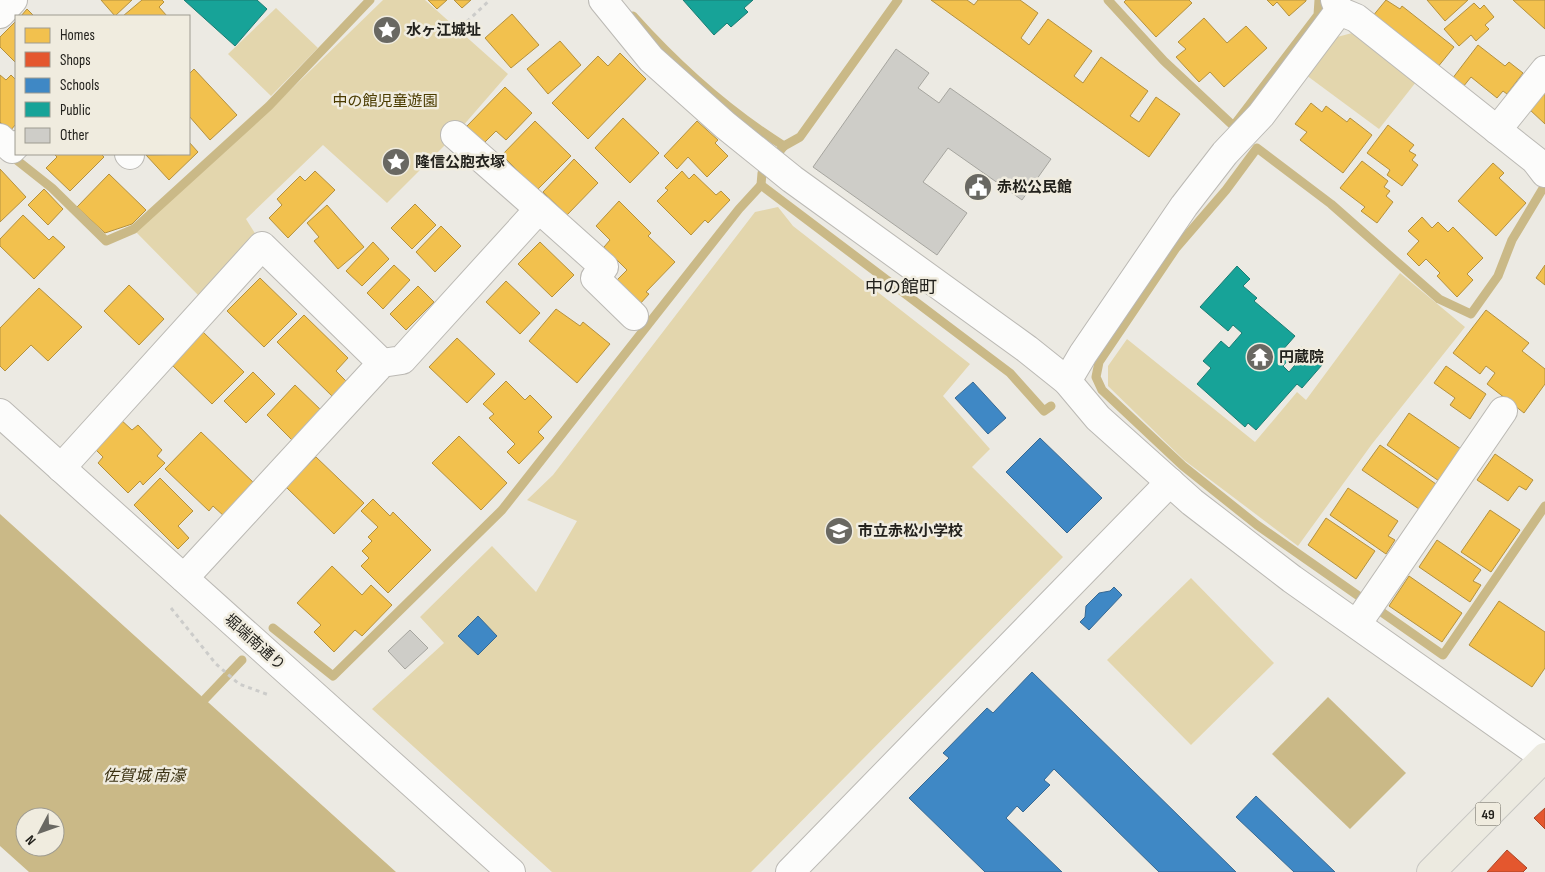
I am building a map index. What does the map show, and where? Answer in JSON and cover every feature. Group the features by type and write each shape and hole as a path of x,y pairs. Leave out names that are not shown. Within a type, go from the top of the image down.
{"main road":[{"name":"49","path":"1438,870 1545,757"}],"street":[{"path":"0,14 13,0"},
{"path":"603,0 651,59 726,126 770,161 1027,348 1067,381 1098,418 1192,502 1292,579 1367,611 1545,757"},
{"path":"1067,381 1083,354 1184,206 1225,153 1245,134 1337,6 1356,18 1535,160 1545,173"},
{"path":"1497,130 1545,70"},
{"path":"455,135 604,267 595,278 634,316"},
{"path":"0,138 12,149 15,146"},
{"path":"184,578 382,363 402,360 539,209"},
{"path":"62,468 262,246 382,363"},
{"path":"1367,611 1504,411"},
{"name":"堀端南通り","path":"0,413 511,872"},
{"path":"790,872 1170,482"}],"path":[{"path":"461,27 490,0"},
{"path":"170,607 216,664 239,684"}],"green space":[{"name":"中の館児童遊園","path":"383,0 425,0 508,74 455,135 387,203 323,145 246,219 256,235 199,296 135,231 278,102"},
{"path":"276,8 318,48 271,96 228,54"},
{"path":"1356,32 1416,82 1379,129 1306,75 1337,37"},
{"path":"778,207 793,226 970,364 943,396 990,449 972,467 1063,557 751,872 552,872 372,709 444,643 420,617 492,546 536,592 577,521 527,500 553,475 755,212"},
{"path":"1400,273 1465,327 1372,444 1298,546 1184,460 1108,386 1108,366 1127,339 1255,442 1297,392 1306,400"},
{"path":"1191,578 1274,663 1191,745 1107,660"}],"water":[{"name":"佐賀城 南濠","path":"0,514 396,872 29,872 0,846"},
{"path":"1328,697 1406,773 1350,829 1272,754"}],"building: Homes":[{"path":"101,0 132,0 116,15"},
{"path":"142,0 162,0 164,2 159,7 166,15 124,15"},
{"path":"428,0 447,0 437,9"},
{"path":"454,0 471,0 462,8"},
{"path":"931,0 967,0 974,5 978,0 1020,0 1038,13 1021,38 1029,45 1048,19 1092,51 1074,76 1083,83 1101,57 1148,91 1130,116 1139,122 1156,97 1180,114 1149,157"},
{"path":"1126,0 1189,0 1192,3 1156,37 1124,2"},
{"path":"1267,0 1306,1 1289,16 1277,2 1273,6"},
{"path":"1386,0 1400,9 1402,6 1454,47 1437,68 1372,17"},
{"path":"1427,0 1468,0 1445,21"},
{"path":"1513,0 1545,0 1545,29"},
{"path":"1474,3 1480,9 1484,5 1494,17 1485,25 1489,29 1476,41 1471,35 1459,46 1444,29"},
{"path":"27,9 33,15 22,15"},
{"path":"512,14 539,45 511,68 485,38"},
{"path":"1204,18 1227,43 1246,26 1267,48 1224,87 1210,72 1199,82 1176,57 1186,49 1178,42"},
{"path":"15,22 15,62 0,47 0,37"},
{"path":"560,41 581,65 548,94 527,69"},
{"path":"1478,45 1505,66 1509,62 1523,73 1507,94 1503,91 1497,98 1471,77 1463,87 1452,79"},
{"path":"620,53 646,79 588,139 552,103 598,56 608,66"},
{"path":"194,69 237,115 210,140 190,117 190,73"},
{"path":"0,75 6,80 11,75 15,79 15,125 10,131 0,122"},
{"path":"505,87 532,113 506,140 496,131 484,143 467,126"},
{"path":"1545,92 1545,124 1529,109"},
{"path":"1311,103 1322,112 1326,106 1347,122 1350,118 1372,135 1343,173 1300,140 1307,132 1295,124"},
{"path":"623,118 659,153 630,183 595,148"},
{"path":"535,121 571,156 537,190 502,155"},
{"path":"697,121 718,140 715,143 728,156 707,177 688,157 677,169 664,156"},
{"path":"1388,125 1414,145 1409,151 1416,155 1412,160 1418,165 1402,186 1387,175 1390,170 1367,153"},
{"path":"190,143 198,152 169,180 146,155 190,155"},
{"path":"55,155 102,155 104,157 70,191 46,168 57,157"},
{"path":"574,159 598,183 567,215 543,192"},
{"path":"1362,161 1388,181 1384,187 1390,191 1386,196 1393,202 1377,223 1361,211 1365,207 1340,188"},
{"path":"1493,163 1504,173 1499,178 1526,203 1496,236 1458,201"},
{"path":"0,169 26,197 0,222"},
{"path":"315,171 335,190 288,238 269,218 282,205 277,199 300,176 305,181"},
{"path":"682,171 689,179 694,174 716,195 721,191 730,200 708,223 705,220 691,235 657,201 668,190 665,188"},
{"path":"109,174 146,210 132,224 105,233 77,207"},
{"path":"44,189 63,209 48,225 28,205"},
{"path":"619,201 651,233 648,236 675,262 646,292 649,294 639,305 615,282 627,270 604,247 610,240 596,226"},
{"path":"415,204 436,225 412,249 391,228"},
{"path":"327,205 364,247 338,269 314,241 319,237 307,223"},
{"path":"23,215 49,240 53,236 65,247 34,279 0,246 0,239"},
{"path":"1422,217 1432,228 1438,222 1448,232 1453,227 1483,258 1467,274 1473,280 1457,297 1437,276 1440,273 1426,259 1419,266 1407,254 1419,241 1408,231"},
{"path":"441,226 461,246 435,272 416,252"},
{"path":"373,242 389,259 362,286 346,271"},
{"path":"540,242 574,275 552,297 518,264"},
{"path":"394,265 410,280 383,309 367,293"},
{"path":"1545,265 1545,285 1536,278"},
{"path":"260,278 297,314 264,347 227,311"},
{"path":"506,281 540,313 520,334 486,302"},
{"path":"129,285 164,319 139,345 104,311"},
{"path":"418,286 434,302 406,330 390,314"},
{"path":"39,288 82,327 48,361 31,345 5,371 0,366 0,328"},
{"path":"556,309 580,326 583,322 610,344 577,383 529,341"},
{"path":"1486,310 1529,343 1522,351 1545,369 1545,384 1524,413 1487,384 1495,373 1486,366 1480,374 1453,353"},
{"path":"304,315 348,358 336,371 349,384 335,399 277,342"},
{"path":"201,330 244,372 212,404 170,363"},
{"path":"457,338 495,374 467,403 429,367"},
{"path":"1446,366 1486,394 1470,419 1450,405 1455,398 1434,383"},
{"path":"253,372 275,394 246,423 224,401"},
{"path":"506,381 525,400 530,395 552,417 538,432 544,438 519,464 507,452 515,444 489,418 494,414 483,404"},
{"path":"295,385 322,411 293,441 267,415"},
{"path":"1409,413 1461,449 1439,481 1387,445"},
{"path":"119,418 132,430 138,425 162,450 157,456 165,463 143,485 140,481 128,493 98,463 103,457 92,446"},
{"path":"201,432 256,485 225,517 213,506 209,511 165,469"},
{"path":"459,436 507,483 481,510 432,463"},
{"path":"1380,445 1436,484 1419,509 1362,470"},
{"path":"1495,454 1533,480 1526,490 1519,486 1508,501 1477,480"},
{"path":"316,457 364,503 334,534 286,487"},
{"path":"160,478 193,511 178,526 189,538 178,549 134,505"},
{"path":"1348,488 1398,521 1388,536 1395,540 1386,554 1330,515"},
{"path":"373,499 390,516 393,512 431,550 388,593 361,566 369,558 362,551 372,541 368,537 378,527 361,511"},
{"path":"1490,510 1520,530 1491,572 1461,552"},
{"path":"1326,518 1375,551 1356,579 1308,545"},
{"path":"1437,540 1481,570 1473,581 1481,585 1470,602 1419,567"},
{"path":"332,566 362,595 371,585 392,605 362,636 355,630 334,652 314,632 321,625 297,603"},
{"path":"1409,576 1462,613 1442,642 1389,606"},
{"path":"1499,601 1545,632 1545,668 1532,687 1469,645"}],"building: Shops":[{"path":"1545,808 1545,829 1534,818"},
{"path":"1507,850 1527,868 1523,872 1487,872"}],"building: Schools":[{"path":"973,382 1006,418 988,434 955,398"},
{"path":"1040,438 1102,498 1067,533 1006,472"},
{"path":"1114,587 1122,595 1089,630 1080,622 1085,617 1086,606 1099,593 1110,591"},
{"path":"478,616 497,636 478,655 458,636"},
{"path":"1032,672 1236,872 1159,872 1054,769 1044,780 1050,785 1023,812 1017,806 1006,818 1062,872 985,872 909,798 949,758 943,753 987,708 993,713"},
{"path":"1256,796 1335,872 1294,872 1236,817"}],"building: Public":[{"path":"184,0 257,0 267,9 235,46"},
{"path":"683,0 753,0 744,8 748,12 731,27 727,23 714,35"},
{"path":"1237,266 1250,279 1243,286 1257,298 1254,301 1295,336 1281,352 1289,359 1283,366 1289,372 1300,359 1295,354 1301,347 1322,365 1302,388 1297,384 1256,430 1248,423 1245,427 1197,384 1211,368 1203,361 1221,341 1229,348 1242,333 1233,325 1228,331 1200,307"}],"building: Other":[{"path":"896,49 929,73 918,88 939,103 950,88 1051,159 1022,200 948,148 923,182 967,213 937,255 813,167"},
{"path":"410,630 428,648 405,669 388,651"}],"waterway":[{"path":"9,154 52,188 106,241 134,229 269,106 370,0"},
{"path":"761,185 762,173 784,146 800,137 898,0"},
{"path":"1108,0 1164,61 1241,133"},
{"path":"1235,124 1318,15 1319,0"},
{"path":"633,16 667,52 704,86 743,118 784,146"},
{"path":"1545,185 1512,240 1498,276 1471,314 1439,299 1331,204 1257,148 1226,190 1176,248 1099,362 1096,377 1102,390 1183,466 1257,525 1443,655 1545,506"},
{"path":"273,628 333,676 502,510 739,209 761,185 1010,373 1044,411 1051,406"},
{"path":"205,699 242,660"}],"place":[{"name":"水ヶ江城址","path":"387,30"},
{"name":"隆信公胞衣塚","path":"396,162"},
{"name":"赤松公民館","path":"978,187"},
{"name":"円蔵院","path":"1260,357"},
{"name":"市立赤松小学校","path":"839,531"}],"district":[{"name":"中の館町","path":"901,287"}]}
